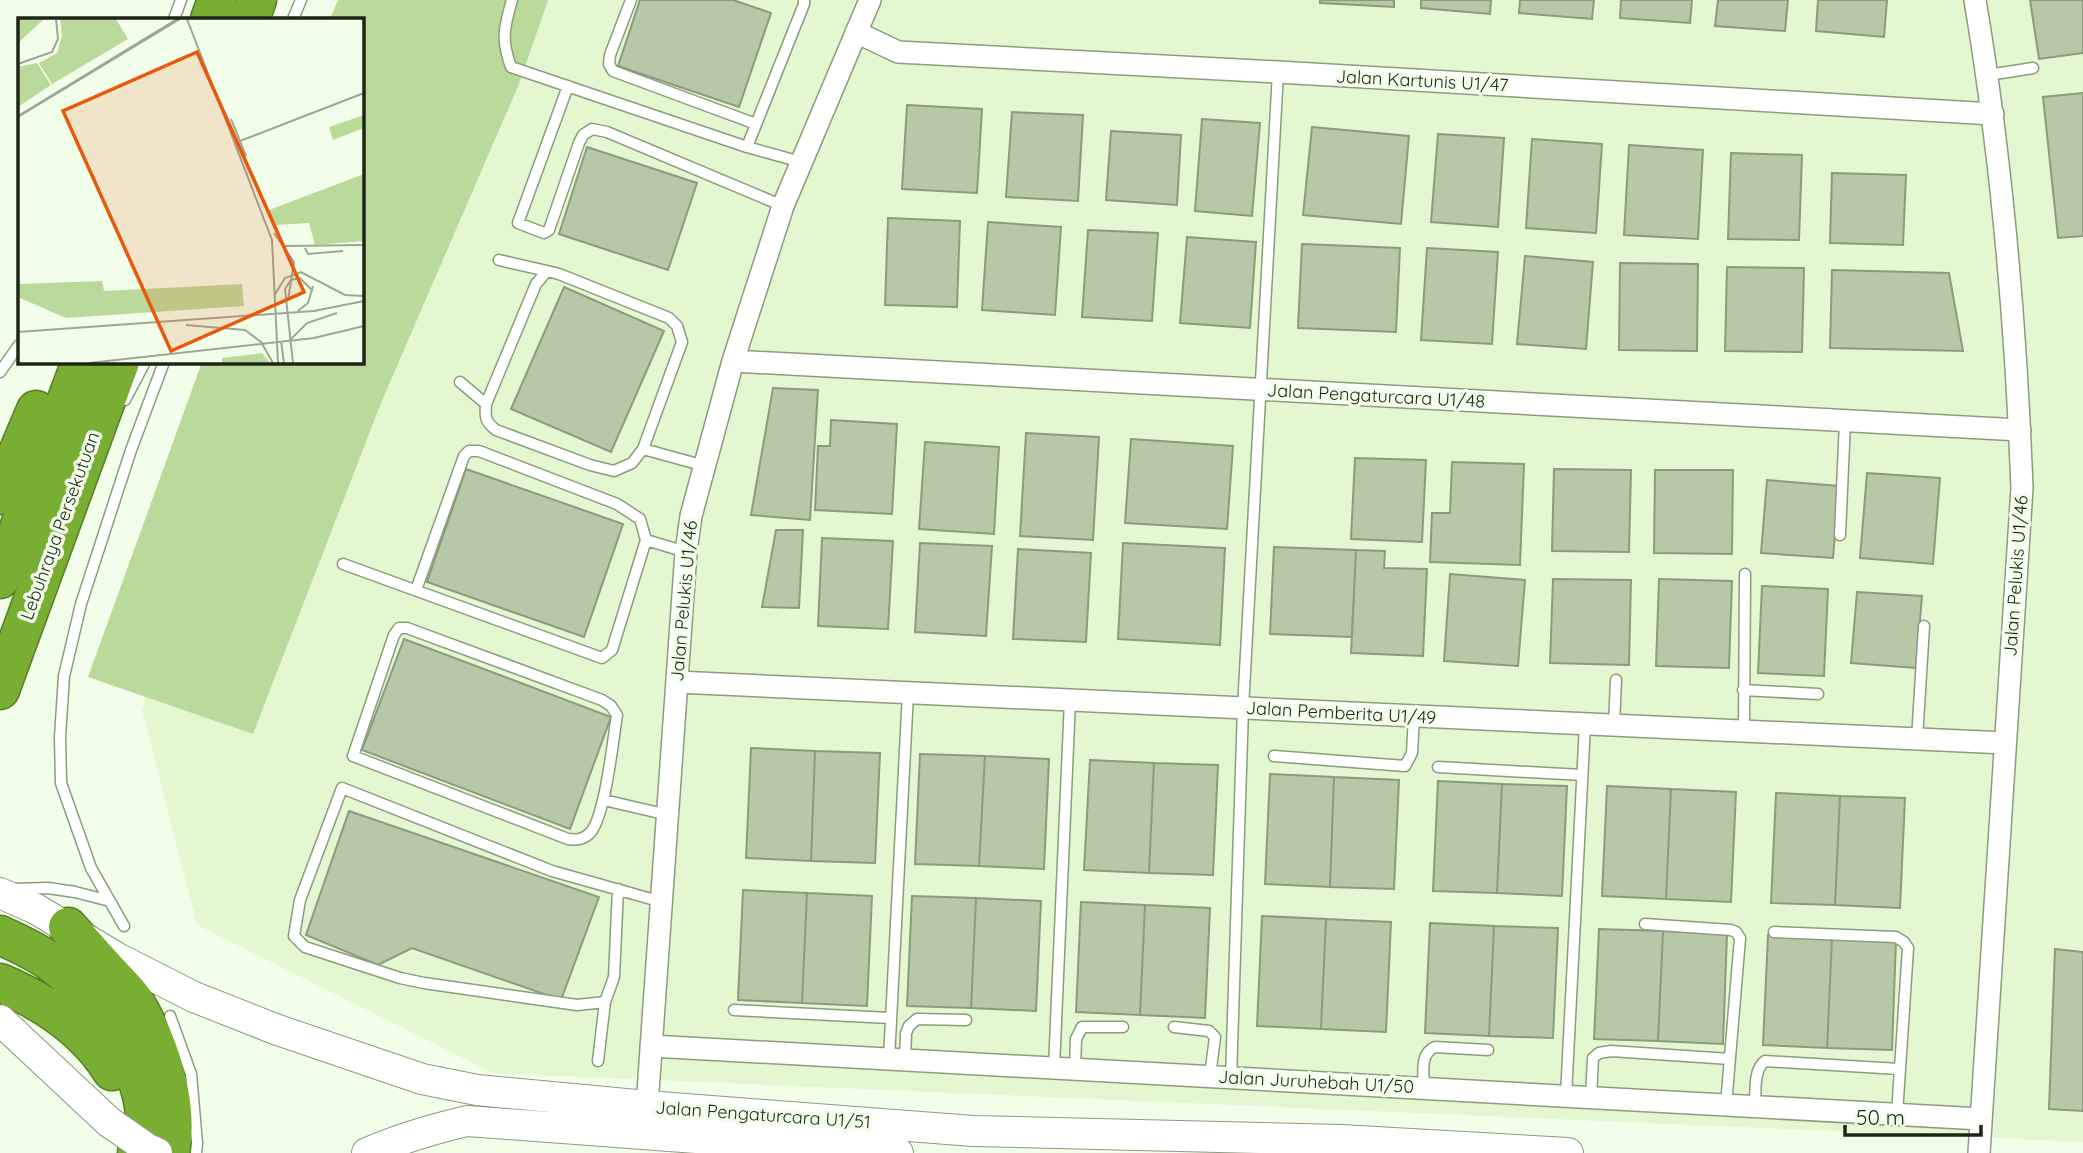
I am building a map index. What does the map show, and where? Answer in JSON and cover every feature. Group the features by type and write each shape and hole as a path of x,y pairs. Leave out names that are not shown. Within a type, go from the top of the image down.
{"highway":[{"path":"210,18 217,0"},
{"path":"250,18 257,0"},
{"path":"0,495 30,427 53,364"},
{"path":"0,579 79,364"},
{"name":"Lebuhraya Persekutuan","path":"0,690 119,364"},
{"path":"68,927 135,1002 149,1031 160,1059 173,1112 174,1134 170,1153"},
{"path":"0,934 52,962 87,997 114,1032 126,1053 142,1096 145,1119 137,1153"},
{"path":"0,983 56,1012 79,1030 100,1052 121,1086 127,1104 129,1125 124,1153"}],"main road":[{"name":"Jalan Pengaturcara U1/51","path":"0,891 68,927 119,959 194,997 275,1029 422,1079 477,1090 973,1131 1235,1136 1332,1147 1568,1153"},
{"path":"0,1020 109,1122 157,1153"},
{"name":"Jalan Pengaturcara U1/51","path":"367,1153 384,1145 467,1121 898,1153"},
{"path":"404,1153 435,1129"},
{"path":"1235,1136 1267,1153"}],"street":[{"name":"Jalan Pelukis U1/46","path":"647,1106 686,552 691,516 733,361 783,205 870,0"},
{"name":"Jalan Pelukis U1/46","path":"1975,0 1988,75 2006,238 2022,488 1979,1153"},
{"name":"Jalan Kartunis U1/47","path":"856,32 898,52 1993,114"},
{"name":"Jalan Pengaturcara U1/48","path":"733,361 2020,430"},
{"name":"Jalan Pemberita U1/49","path":"677,682 2005,743"},
{"name":"Jalan Juruhebah U1/50","path":"651,1046 1981,1119"}],"lane":[{"path":"174,18 181,0"},
{"path":"293,18 301,0"},
{"path":"512,0 504,28 505,50 512,67 747,147 801,162"},
{"path":"631,0 610,55 609,64 614,71 756,124"},
{"path":"747,147 804,0"},
{"path":"1988,75 2033,68"},
{"path":"1231,1078 1243,708 1278,72"},
{"path":"568,86 518,223 544,233 549,230 579,143 583,135 592,129 607,132 783,205"},
{"path":"499,260 547,271 559,274 669,318 677,326 682,342 643,449 632,463 614,471 590,465 496,430 487,424 484,418 486,404 536,284 547,271"},
{"path":"0,372 18,346"},
{"path":"120,409 144,364"},
{"path":"124,926 91,868 61,783 60,737 64,677 81,604 131,450 163,364"},
{"path":"460,382 486,404"},
{"path":"1840,536 1845,421"},
{"path":"59,526 102,444"},
{"path":"643,449 705,466"},
{"path":"343,564 602,658 612,650 646,540 640,519 617,504 479,451 469,451 464,456 416,590"},
{"path":"646,540 686,552"},
{"path":"1744,731 1745,574"},
{"path":"1917,739 1924,626"},
{"path":"399,628 407,628 602,700 611,706 617,715 604,800 591,833 580,840 568,839 353,756 394,635 399,628"},
{"path":"1614,725 1616,680"},
{"path":"1743,690 1818,694"},
{"path":"897,1059 890,1018 908,693"},
{"path":"1054,1068 1070,701"},
{"path":"1274,757 1405,766 1412,753 1414,716"},
{"path":"1566,1096 1585,724"},
{"path":"1438,766 1582,775"},
{"path":"605,1002 577,1005 424,984 305,947 294,936 300,900 342,788 551,871 662,902"},
{"path":"604,800 668,816"},
{"path":"0,891 48,888 110,901"},
{"path":"598,1061 605,1002 614,977 618,889"},
{"path":"1645,924 1731,930 1740,938 1726,1105"},
{"path":"1774,932 1896,937 1904,942 1908,948 1897,1114"},
{"path":"734,1010 890,1018"},
{"path":"170,1016 191,1074 197,1143 195,1153"},
{"path":"897,1059 909,1026 917,1019 966,1020"},
{"path":"1075,1069 1076,1040 1082,1027 1123,1027"},
{"path":"1174,1027 1209,1031 1215,1037 1210,1076"},
{"path":"1424,1088 1424,1059 1429,1049 1435,1047 1488,1050"},
{"path":"1591,1097 1593,1058 1599,1053 1611,1051 1730,1059"},
{"path":"1755,1106 1757,1078 1760,1065 1765,1061 1899,1069"}],"shaded area":[{"path":"338,0 548,0 519,84 381,403 253,734 88,677 201,364 364,364 364,18 330,18"},
{"path":"398,0 2083,0 2083,1142 493,1073 197,925 142,710 267,364 364,364"}],"building":[{"path":"640,0 733,0 771,13 739,107 618,66"},
{"path":"1320,0 1394,0 1394,7 1320,3"},
{"path":"1421,0 1491,0 1490,14 1421,8"},
{"path":"1520,0 1594,0 1592,19 1519,13"},
{"path":"1621,0 1692,0 1690,23 1620,18"},
{"path":"1718,0 1788,0 1785,31 1715,26"},
{"path":"1818,0 1887,0 1884,37 1816,31"},
{"path":"2030,0 2083,0 2083,53 2039,59"},
{"path":"2083,93 2083,236 2058,238 2043,97"},
{"path":"907,105 982,109 977,193 902,189"},
{"path":"1012,112 1083,115 1078,201 1006,197"},
{"path":"1202,119 1260,123 1252,216 1195,211"},
{"path":"1312,127 1409,136 1401,224 1303,215"},
{"path":"1111,131 1181,135 1177,205 1106,200"},
{"path":"1438,134 1504,138 1498,227 1431,222"},
{"path":"1532,139 1602,144 1596,233 1526,228"},
{"path":"1629,145 1703,150 1698,239 1624,235"},
{"path":"587,147 697,183 668,270 559,234"},
{"path":"1731,153 1802,155 1799,240 1728,239"},
{"path":"1832,173 1906,175 1903,245 1830,243"},
{"path":"888,218 960,221 957,307 885,305"},
{"path":"988,222 1061,227 1055,315 982,310"},
{"path":"1088,230 1158,233 1152,321 1082,317"},
{"path":"1187,237 1256,242 1250,328 1180,323"},
{"path":"1302,244 1400,248 1396,332 1298,328"},
{"path":"1427,248 1498,252 1492,344 1421,340"},
{"path":"1525,256 1593,262 1586,349 1517,344"},
{"path":"1620,263 1698,264 1697,351 1619,350"},
{"path":"1727,267 1804,268 1802,352 1725,351"},
{"path":"1832,270 1949,273 1963,351 1830,348"},
{"path":"564,287 664,331 611,452 511,409"},
{"path":"773,388 818,390 810,520 751,515"},
{"path":"831,420 897,424 892,514 815,510 818,446 830,446"},
{"path":"1026,433 1099,437 1093,540 1020,536"},
{"path":"1131,439 1233,446 1227,529 1125,523"},
{"path":"925,442 999,447 994,534 919,529"},
{"path":"1355,458 1426,460 1422,542 1351,539"},
{"path":"1452,462 1524,464 1520,565 1430,562 1432,513 1450,513"},
{"path":"466,469 623,524 584,637 427,582"},
{"path":"1554,469 1631,470 1629,552 1552,551"},
{"path":"1655,470 1733,470 1732,554 1654,553"},
{"path":"1867,473 1940,478 1933,564 1860,558"},
{"path":"1767,480 1839,486 1833,558 1761,553"},
{"path":"776,530 803,530 799,608 762,607"},
{"path":"822,538 893,541 888,629 818,626"},
{"path":"920,543 992,546 986,636 915,632"},
{"path":"1123,543 1225,548 1220,645 1118,639"},
{"path":"1274,547 1356,550 1352,637 1270,634"},
{"path":"1018,549 1091,553 1086,642 1013,639"},
{"path":"1356,550 1385,551 1384,568 1427,569 1423,656 1351,653"},
{"path":"1450,574 1525,580 1518,666 1444,661"},
{"path":"1553,579 1631,580 1629,665 1550,663"},
{"path":"1659,579 1732,581 1729,668 1656,666"},
{"path":"1762,586 1828,589 1824,676 1758,673"},
{"path":"1857,592 1922,596 1916,668 1851,663"},
{"path":"404,639 611,717 570,829 362,750"},
{"path":"751,748 815,751 811,861 746,858"},
{"path":"815,751 880,753 875,863 811,861"},
{"path":"920,754 985,756 979,866 915,864"},
{"path":"985,756 1049,759 1044,869 979,866"},
{"path":"1090,760 1154,763 1149,873 1084,870"},
{"path":"1154,763 1218,765 1213,875 1149,873"},
{"path":"1270,774 1334,777 1330,887 1265,884"},
{"path":"1334,777 1399,780 1394,889 1330,887"},
{"path":"1438,781 1502,784 1497,893 1433,891"},
{"path":"1502,784 1567,786 1562,896 1497,893"},
{"path":"1607,786 1671,789 1666,899 1602,896"},
{"path":"1671,789 1736,792 1731,902 1666,899"},
{"path":"1776,793 1840,796 1835,905 1771,903"},
{"path":"1840,796 1905,798 1900,908 1835,905"},
{"path":"349,811 599,897 561,1000 412,948 378,965 306,935"},
{"path":"743,890 807,893 802,1003 738,1000"},
{"path":"807,893 872,896 867,1006 802,1003"},
{"path":"912,896 976,898 971,1008 907,1006"},
{"path":"976,898 1041,901 1036,1011 971,1008"},
{"path":"1081,902 1145,905 1140,1015 1076,1012"},
{"path":"1145,905 1210,908 1205,1018 1140,1015"},
{"path":"1262,916 1326,919 1321,1029 1257,1026"},
{"path":"1326,919 1391,922 1386,1032 1321,1029"},
{"path":"1430,923 1494,926 1489,1036 1425,1033"},
{"path":"1494,926 1558,928 1553,1038 1489,1036"},
{"path":"1599,929 1663,931 1658,1041 1594,1039"},
{"path":"1663,931 1727,934 1723,1044 1658,1041"},
{"path":"1768,935 1832,938 1827,1048 1763,1045"},
{"path":"1832,938 1896,940 1892,1050 1827,1048"},
{"path":"2055,949 2083,952 2083,1111 2049,1109"}]}
